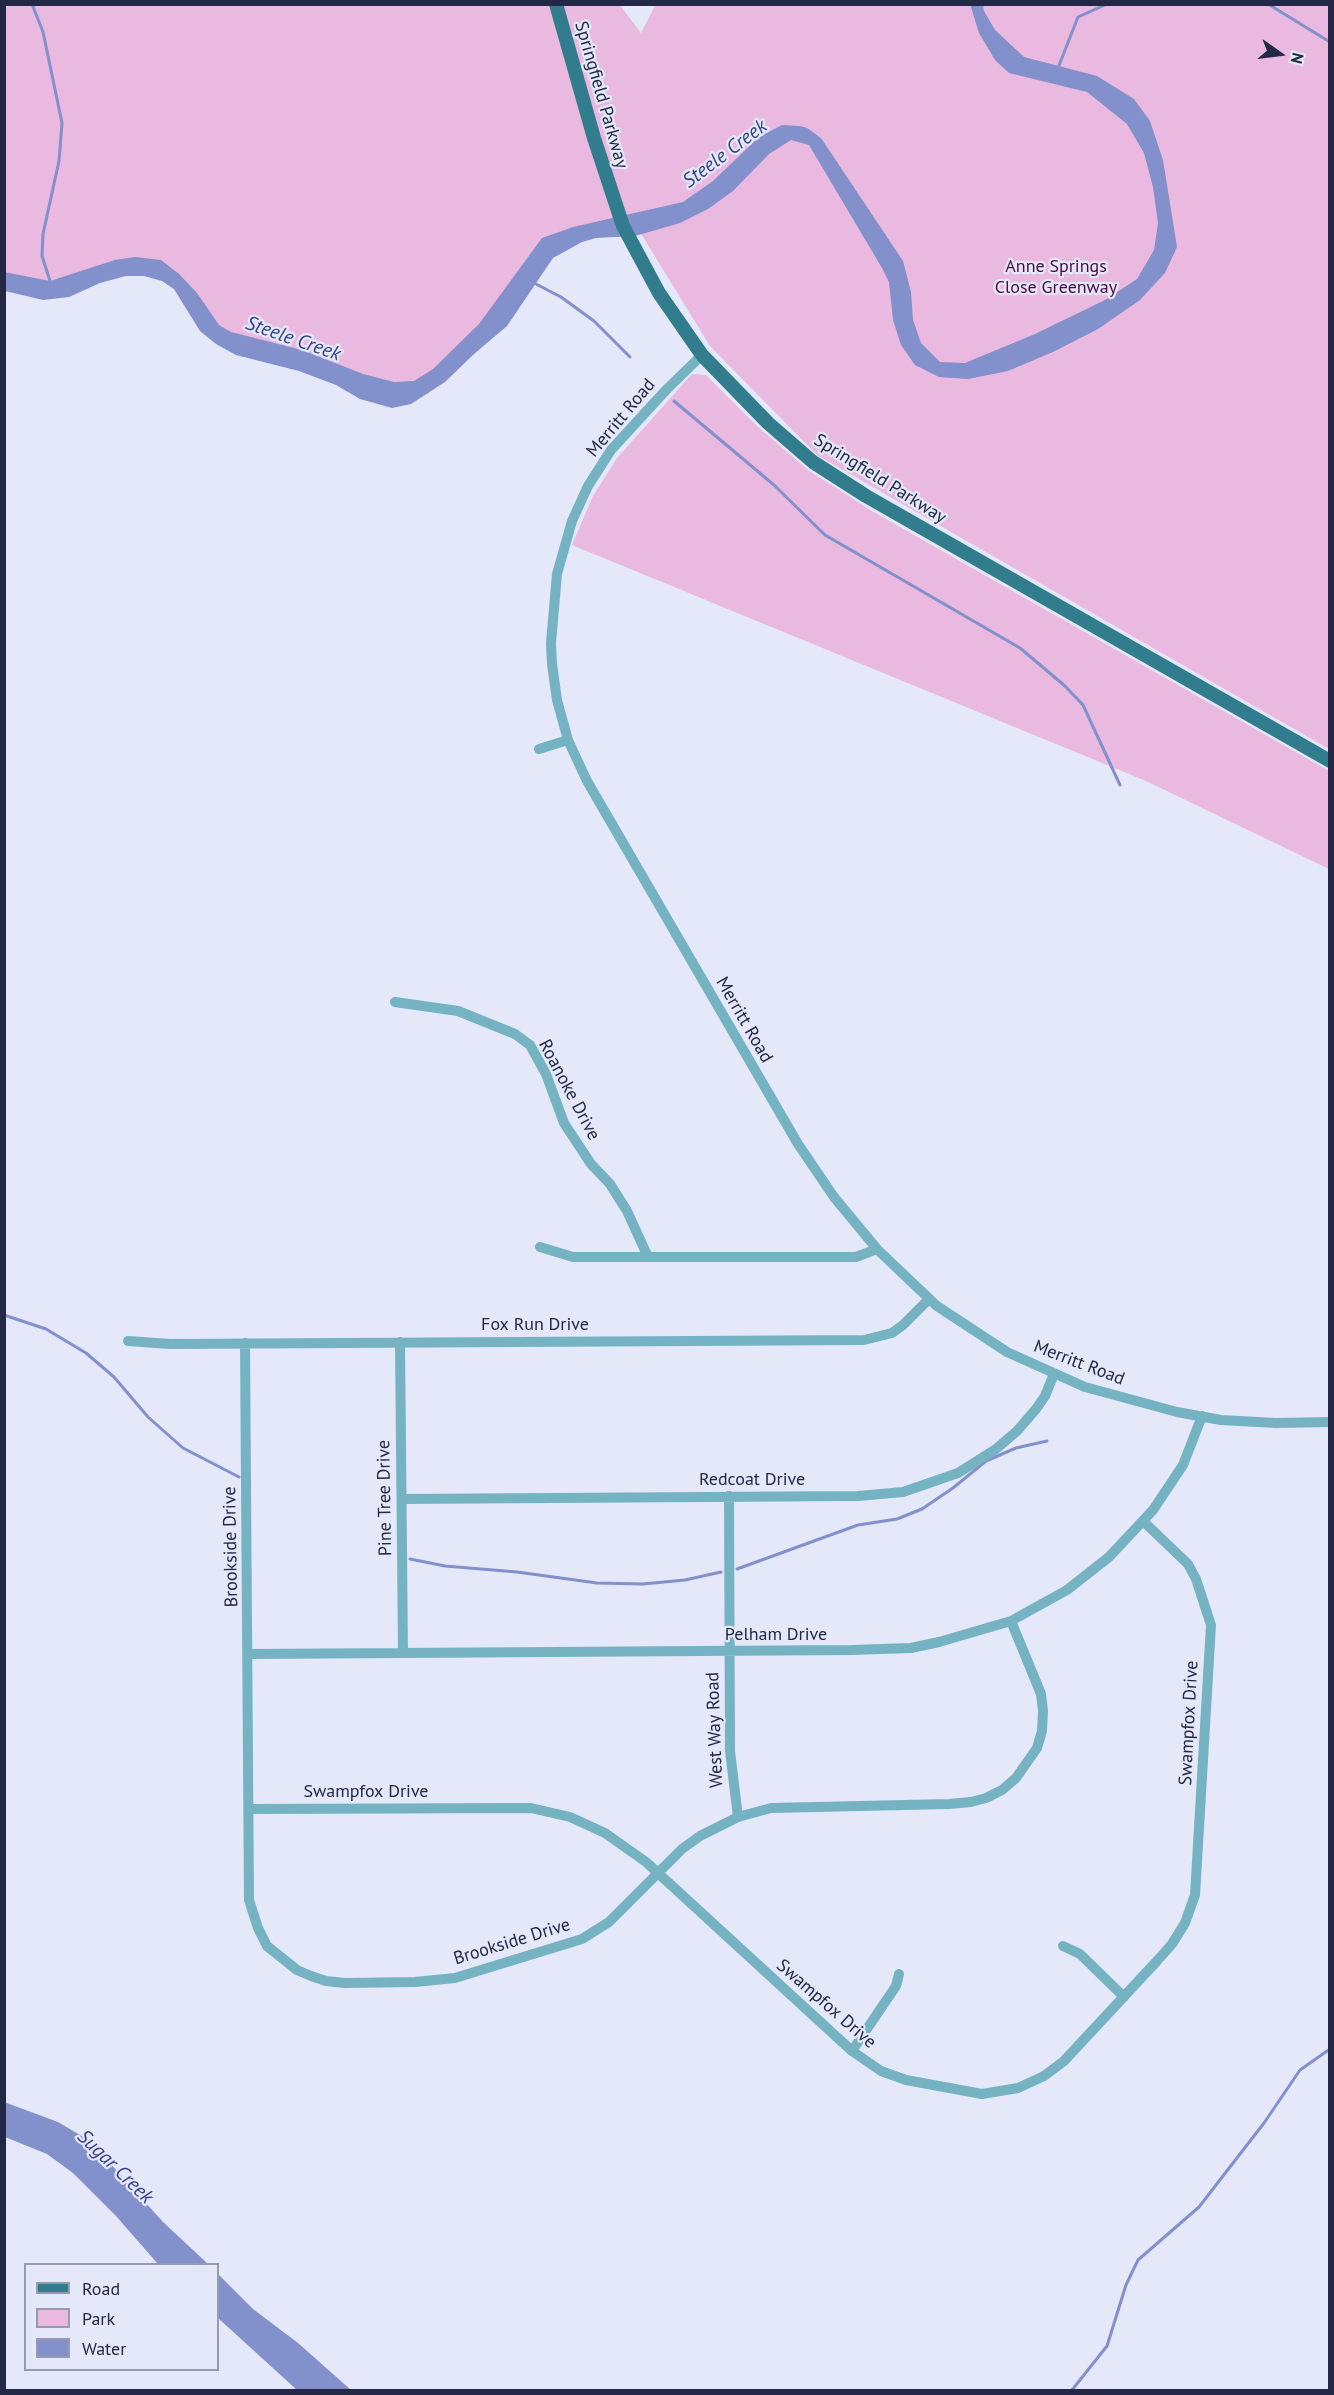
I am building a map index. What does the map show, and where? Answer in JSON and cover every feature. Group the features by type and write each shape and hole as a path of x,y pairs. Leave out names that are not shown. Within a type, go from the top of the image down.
{"main road":[{"name":"Springfield Parkway","path":"556,4 608,183 623,226 659,292 702,355 768,423 813,462 866,496 1329,761"}],"street":[{"name":"Merritt Road","path":"702,355 611,450 588,486 565,541 556,574 551,643 557,700 568,740 587,781 798,1144 839,1205 877,1249 929,1299 1007,1352 1085,1387 1202,1416 1276,1423 1329,1422"},
{"path":"539,749 568,740"},
{"name":"Roanoke Drive","path":"395,1002 458,1011 515,1034 530,1045 546,1074 564,1123 591,1164 616,1193 648,1257"},
{"path":"540,1247 573,1257 856,1257 877,1249"},
{"name":"Fox Run Drive","path":"128,1341 170,1344 864,1340 892,1333 929,1299"},
{"name":"Pine Tree Drive","path":"400,1342 403,1653"},
{"name":"Brookside Drive","path":"245,1343 249,1900 258,1928 267,1946 297,1970 326,1981 415,1982 455,1978 582,1939 609,1922 682,1849 700,1836 738,1817 796,1806 971,1802 1002,1790 1016,1778 1037,1748 1042,1731 1041,1694 1011,1621"},
{"name":"Redcoat Drive","path":"402,1498 881,1495 903,1492 943,1480 974,1465 1017,1431 1045,1396 1054,1374"},
{"name":"Pelham Drive","path":"249,1654 729,1652 911,1648 1011,1621 1082,1580 1144,1522 1183,1465 1202,1416"},
{"name":"West Way Road","path":"729,1496 730,1750 738,1817"},
{"name":"Swampfox Drive","path":"249,1809 531,1809 570,1817 605,1833 657,1872 852,2051 880,2071 906,2080 982,2094 1018,2088 1044,2076 1064,2061 1172,1944 1185,1923 1195,1895 1211,1625 1206,1604 1188,1564 1144,1522"},
{"path":"1063,1946 1080,1954 1124,1996"},
{"path":"852,2051 896,1986 899,1974"}],"green space":[{"name":"Anne Springs Close Greenway","path":"619,4 641,33 656,4 1329,5 1329,749 817,455 710,346 635,224 587,232 530,273 414,391 256,349 198,311 150,268 70,285 5,281 4,5"},
{"path":"692,374 706,375 756,425 808,470 872,511 1329,771 1329,869 1146,781 572,545 593,496 617,458"}],"water":[{"path":"970,4 983,5 995,30 1024,57 1097,76 1134,99 1150,121 1163,160 1177,247 1165,273 1140,300 1098,329 1053,352 1008,371 968,379 939,377 915,365 901,345 893,320 889,282 882,268 809,145 791,140 769,154 733,191 708,209 680,223 635,236 596,238 582,242 553,258 507,326 445,382 411,404 392,408 360,399 336,385 299,371 236,355 216,344 200,331 174,289 162,281 144,276 126,276 100,283 69,297 43,300 5,291 4,272 50,281 115,260 135,257 161,260 179,274 197,293 219,325 231,332 302,350 363,374 394,382 414,381 433,369 479,324 542,238 573,227 683,202 713,181 759,137 782,125 800,126 821,138 903,261 911,292 913,320 921,343 940,362 965,363 1035,334 1105,300 1137,279 1154,250 1158,223 1153,187 1144,153 1127,124 1087,92 1009,73 995,60 979,33"},
{"path":"4,2102 58,2122 90,2141 163,2222 207,2263 157,2263 116,2216 73,2173 47,2154 5,2137"},
{"path":"219,2275 253,2309 298,2343 351,2390 297,2390 219,2319"}],"waterway":[{"path":"32,4 43,32 62,123 59,161 43,234 42,256 50,281"},
{"path":"1058,68 1078,17 1107,4"},
{"path":"1268,4 1330,42"},
{"path":"536,284 561,297 594,321 630,357"},
{"path":"674,401 774,485 825,535 1020,648 1065,686 1083,705 1120,785"},
{"path":"4,1315 46,1329 86,1353 114,1377 148,1417 183,1448 239,1477"},
{"path":"737,1569 858,1525 897,1519 922,1509 986,1461 1016,1448 1047,1441"},
{"path":"410,1559 445,1566 517,1572 597,1583 643,1584 685,1580 721,1572"},
{"path":"1072,2390 1107,2346 1126,2285 1138,2260 1199,2207 1264,2123 1300,2070 1330,2049"}],"water label":[{"name":"Steele Creek","path":"725,154"},
{"name":"Steele Creek","path":"293,339"},
{"name":"Sugar Creek","path":"115,2167"}]}
